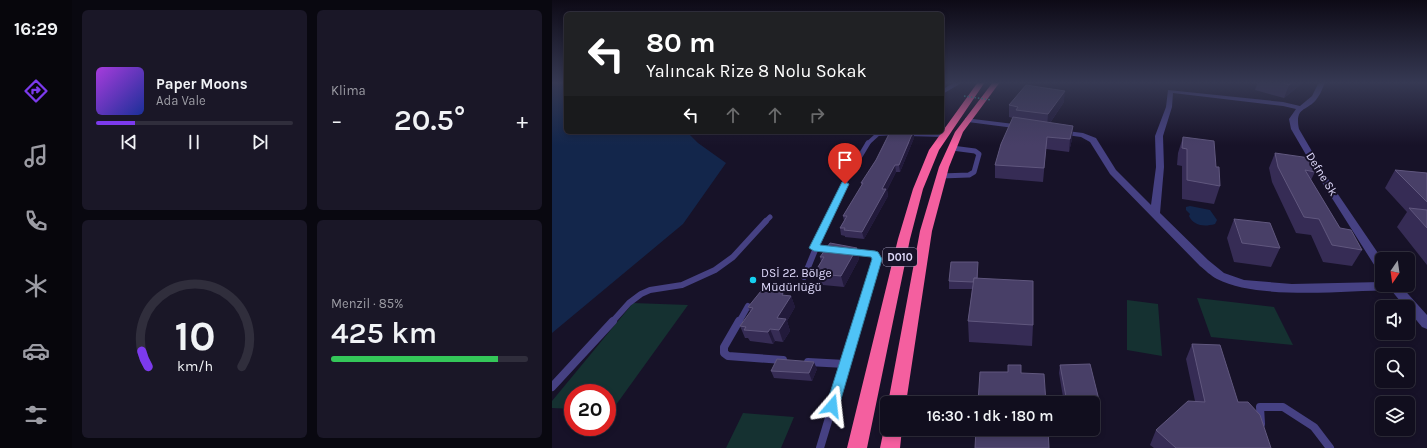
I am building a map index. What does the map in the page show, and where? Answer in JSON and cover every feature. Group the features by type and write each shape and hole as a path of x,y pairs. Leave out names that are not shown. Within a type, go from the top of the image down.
{"highway":[{"name":"D010","path":"857,448 904,239 918,190 934,150 967,103"},
{"path":"898,396 926,231 941,176 959,132 981,103"},
{"path":"890,448 892,436"}],"street":[{"path":"1155,214 1160,166 1160,136 1169,103"},
{"path":"1274,103 1301,108"},
{"name":"Defne Sk","path":"1307,103 1292,119 1295,129 1327,184 1375,257"},
{"path":"968,120 1030,128"},
{"path":"1053,131 1083,135 1093,140 1113,172 1204,263 1220,276 1230,281 1243,284 1292,288 1375,286"},
{"path":"1400,292 1427,324"}],"lane":[{"path":"804,277 814,248 858,157 874,136 881,134"},
{"path":"904,134 943,136"},
{"path":"941,176 969,176 974,172 979,154 975,151 952,148"},
{"path":"552,387 629,303 640,294 656,288 676,286 708,275 728,261 770,217"},
{"path":"814,248 875,254 877,259 820,448"},
{"path":"748,306 724,347 724,353 728,356 845,364"},
{"path":"1262,430 1260,424 1260,407 1283,407 1314,427 1330,448"}],"green space":[{"path":"1197,298 1274,307 1293,345 1211,337"},
{"path":"1127,300 1158,304 1162,356 1127,350"},
{"path":"633,303 688,305 616,405 616,384 566,384"},
{"path":"564,386 564,409 552,408 552,401"},
{"path":"743,413 794,417 781,448 726,448"}],"water":[{"path":"552,103 564,103 564,134 689,134 698,143 726,163 683,224 552,333"},
{"path":"1190,206 1210,210 1217,220 1215,224 1200,225 1194,222 1186,210 1186,207"}],"building":[{"path":"1011,103 1056,103 1048,114 1016,110 1018,107 1009,105"},
{"path":"1013,117 1073,126 1070,139 1047,137 1044,168 995,165 1001,144"},
{"path":"889,134 912,134 899,165 895,165 882,189 886,189 862,232 844,230 845,228 840,228 847,216 843,216 863,183 861,183 876,160"},
{"path":"1183,137 1214,141 1216,167 1219,167 1220,186 1187,180 1187,149 1182,148"},
{"path":"1275,153 1310,158 1315,172 1305,170 1340,228 1351,230 1362,250 1332,245 1319,219 1304,217 1278,167"},
{"path":"1395,170 1427,173 1427,202"},
{"path":"1409,208 1427,210 1427,228"},
{"path":"1234,219 1270,223 1280,248 1242,243"},
{"path":"830,243 857,248 841,276 820,274 821,272 815,272 824,257 820,257"},
{"path":"951,262 978,262 977,278 974,278 973,282 949,281"},
{"path":"974,278 1033,281 1033,325 968,321"},
{"path":"761,291 783,293 782,295 791,296 777,318 786,319 779,330 770,329 768,332 744,330 746,327 740,326 753,308 748,307"},
{"path":"1192,344 1220,345 1238,402 1248,402 1260,415 1271,448 1176,448 1156,430 1188,401 1205,402"},
{"path":"777,359 814,362 809,373 771,371"},
{"path":"1090,364 1098,396 1066,396 1060,365"},
{"path":"1008,365 1021,365 1021,373 1044,374 1046,396 978,396 980,372 1008,372"},
{"path":"976,436 1048,436 1049,448 975,448"}],"place":[{"name":"DSİ 22. Bölge Müdürlüğü","path":"753,280"}],"route":[{"path":"832,406 877,259 875,254 814,248 845,184"}]}
